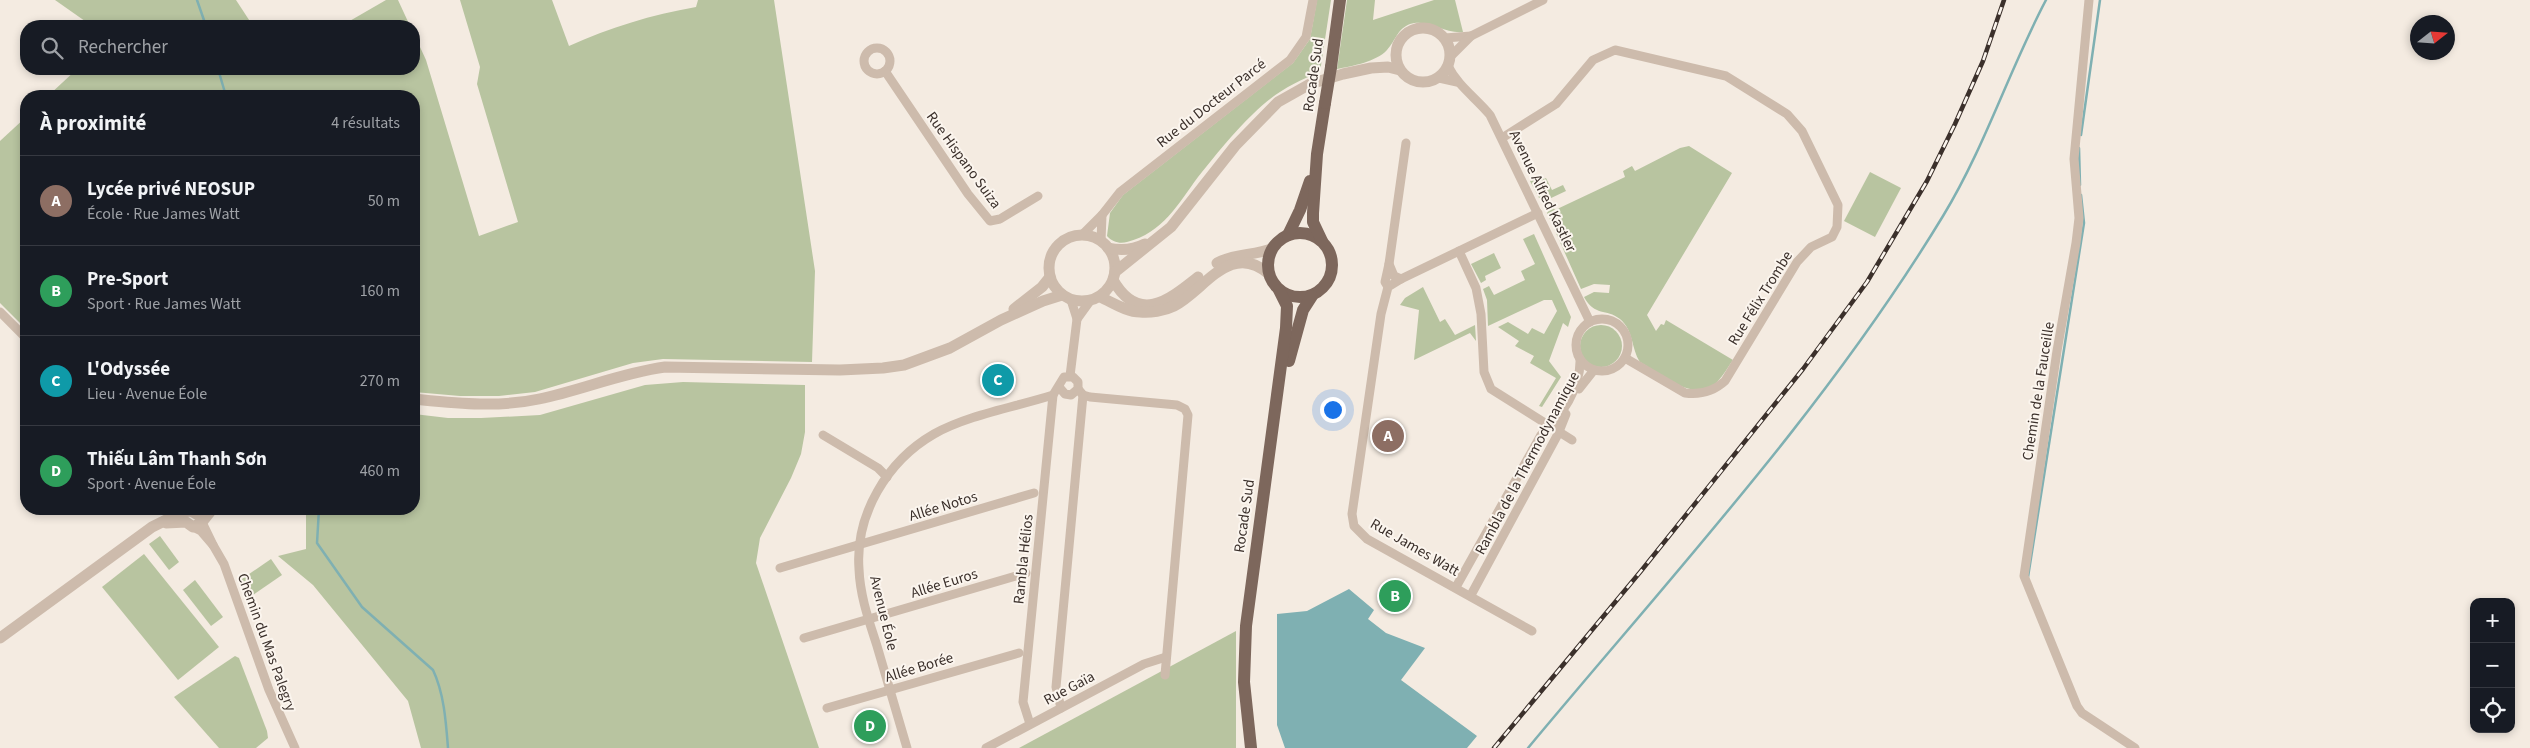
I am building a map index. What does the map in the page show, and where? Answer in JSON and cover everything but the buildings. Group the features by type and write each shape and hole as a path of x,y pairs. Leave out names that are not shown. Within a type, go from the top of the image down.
{"main road":[{"name":"Rocade Sud","path":"1322,241 1313,222 1317,154 1340,0"},
{"name":"Rocade Sud","path":"1288,235 1303,203 1317,154"},
{"path":"1306,233 1322,241 1329,250 1333,260 1328,282 1321,290 1312,296 1294,297 1279,290 1269,274 1268,265 1273,248 1288,235 1306,233"},
{"name":"Rocade Sud","path":"1251,748 1244,682 1246,626 1286,328 1287,306 1279,290"},
{"name":"Rocade Sud","path":"1257,748 1251,682 1252,628 1260,562 1289,360 1303,310 1312,296"}],"street":[{"name":"Rue du Docteur Parcé","path":"1082,235 1102,215 1120,192 1290,60 1306,37 1313,0"},
{"path":"1438,78 1449,61 1471,36 1543,0"},
{"name":"Chemin de la Fauceille","path":"2089,0 2074,159 2078,226 2057,351 2024,576 2077,706 2082,713 2135,748"},
{"path":"1371,68 1396,50 1405,34 1412,30 1430,28 1445,38 1471,36"},
{"path":"1445,38 1449,61 1458,82"},
{"path":"1396,50 1400,70"},
{"name":"Rue Félix Trombe","path":"1502,138 1556,104 1593,60 1615,50 1726,76 1787,114 1802,130 1838,205 1837,227 1832,237 1811,247 1797,262 1725,381 1717,388 1696,395 1685,393 1625,358"},
{"path":"1070,376 1078,319 1114,276 1182,215 1205,182 1241,139 1278,102 1310,84 1371,68 1388,67 1400,70 1410,79 1417,82 1428,82 1438,78 1458,82"},
{"name":"Rue Hispano Suiza","path":"885,71 968,194 990,221 1000,219 1038,196"},
{"name":"Avenue Alfred Kastler","path":"1458,82 1472,94 1490,115 1590,322"},
{"path":"1406,143 1386,282 1388,287 1401,278 1538,213"},
{"path":"1102,215 1105,244 1115,264 1114,276 1122,294 1128,300 1140,304 1152,305 1168,301 1209,268 1224,260 1236,256 1261,253 1273,248"},
{"path":"1078,319 1067,298 1054,287 1050,277 1048,266 1056,247 1069,237 1082,235 1118,251 1136,248 1158,238"},
{"path":"1460,251 1476,290 1481,314 1486,381 1491,389 1558,434 1572,440"},
{"path":"420,400 461,404 501,404 539,400 637,371 665,367 883,368 935,355 1043,300 1067,298 1095,299 1138,312 1159,311 1173,306 1187,297 1203,282 1226,266 1252,264 1269,274"},
{"path":"1389,264 1394,276 1401,278"},
{"path":"1002,320 1042,287 1050,277"},
{"name":"Rue James Watt","path":"1388,287 1381,314 1367,408 1352,514 1354,526 1367,538 1532,631"},
{"path":"0,312 20,332"},
{"path":"1606,320 1621,327 1627,338 1628,349 1625,358 1614,368 1604,372 1594,370 1580,359 1576,347 1577,339 1583,327 1590,322 1606,320"},
{"name":"Rambla de la Thermodynamique","path":"1456,587 1541,435 1558,418 1578,380 1580,359"},
{"name":"Rambla de la Thermodynamique","path":"1471,595 1558,434 1583,381 1594,370"},
{"path":"1053,395 1062,379 1070,376"},
{"path":"1061,708 1056,687 1081,392 1078,382 1070,376"},
{"path":"1059,387 1062,393 1068,395 1081,392 1178,406 1185,409 1188,415 1165,675"},
{"name":"Avenue Éole","path":"908,748 861,592 860,545 869,510 887,477 906,456 934,434 952,426 1053,395"},
{"name":"Rambla Hélios","path":"1030,724 1023,702 1053,395"},
{"path":"823,435 878,468 887,477"},
{"name":"Allée Notos","path":"780,568 1034,493"},
{"path":"0,638 152,527 192,515"},
{"name":"Chemin du Mas Palegry","path":"192,515 224,564 269,690 295,748"},
{"name":"Allée Euros","path":"804,638 1026,574"},
{"name":"Allée Borée","path":"827,708 1019,652"},
{"name":"Rue Gaïa","path":"986,748 1144,664 1166,658"}],"green space":[{"path":"55,0 236,0 249,20 83,20"},
{"path":"386,0 398,0 407,20 351,20"},
{"path":"460,0 552,0 569,46 631,22 696,7 698,0 774,0 815,271 812,362 663,359 633,363 535,392 499,396 460,396 420,393 420,90 54,90 71,75 420,75 420,47 426,60 479,236 518,222 477,84 480,67"},
{"path":"1317,0 1331,0 1320,72 1284,89 1253,114 1224,145 1160,225 1140,238 1127,242 1122,243 1111,240 1107,236 1110,213 1123,195 1293,63 1310,39"},
{"path":"1347,0 1375,0 1373,20 1434,0 1455,0 1463,32 1449,31 1430,24 1410,24 1399,32 1387,50 1377,58 1337,69"},
{"path":"20,123 20,323 0,303 0,141"},
{"path":"1689,146 1732,173 1647,315 1656,331 1661,324 1664,325 1666,320 1733,360 1717,382 1708,388 1698,390 1678,385 1640,362 1625,324 1615,316 1597,310 1588,303 1584,297 1594,292 1609,293 1610,285 1594,284 1581,289 1547,213 1552,205 1555,210 1625,177 1623,171 1632,166 1635,171 1680,148"},
{"path":"1870,172 1901,188 1875,237 1844,221"},
{"path":"1542,176 1544,179 1546,178 1552,190 1563,185 1566,191 1549,199 1539,198 1530,181"},
{"path":"1534,234 1571,317 1568,327 1563,323 1549,361 1561,377 1542,407 1539,406 1556,378 1530,363 1534,356 1515,346 1519,341 1498,327 1508,322 1528,334 1532,328 1544,334 1557,311 1552,300 1544,300 1488,326 1487,300 1483,289 1489,286 1494,295 1525,280 1521,271 1535,264 1523,239"},
{"path":"1494,253 1501,268 1485,276 1486,280 1481,283 1471,264"},
{"path":"1423,287 1440,322 1445,319 1455,335 1475,325 1476,341 1470,333 1414,360 1419,310 1400,305 1405,298"},
{"path":"1601,325 1616,331 1622,346 1616,361 1601,367 1586,361 1580,346 1586,331"},
{"path":"683,382 805,385 805,432 801,454 791,478 760,538 756,563 819,748 421,748 408,701 313,585 278,556 306,549 306,515 420,515 420,415 448,418 540,415 645,385"},
{"path":"160,536 179,562 169,570 149,544"},
{"path":"144,554 219,647 178,680 102,587"},
{"path":"271,559 282,575 250,597 239,581"},
{"path":"195,580 223,617 211,626 183,590"},
{"path":"1236,631 1236,748 1019,748"},
{"path":"235,656 239,658 267,731 268,738 256,748 219,748 174,697"}],"water":[{"path":"1349,589 1374,610 1368,619 1386,633 1425,648 1401,680 1477,736 1467,748 1285,748 1277,725 1277,614 1307,611"}],"waterway":[{"path":"197,0 204,20"},
{"path":"1528,748 1746,490 1849,356 1897,287 1958,190 2046,0"},
{"path":"2081,135 2100,0"},
{"path":"220,75 224,90"},
{"path":"2079,148 2080,185"},
{"path":"2028,577 2084,223 2081,195"},
{"path":"319,515 317,543 362,607 433,670 442,698 448,748"}],"railway":[{"path":"1494,748 1641,571 1803,369 1867,282 1927,181 1955,124 1983,61 2004,0"}],"place":[{"name":"L'Odyssée","path":"998,380"},
{"name":"Lycée privé NEOSUP","path":"1388,436"},
{"name":"Pre-Sport","path":"1395,596"},
{"name":"Thiếu Lâm Thanh Sơn","path":"870,726"}]}
